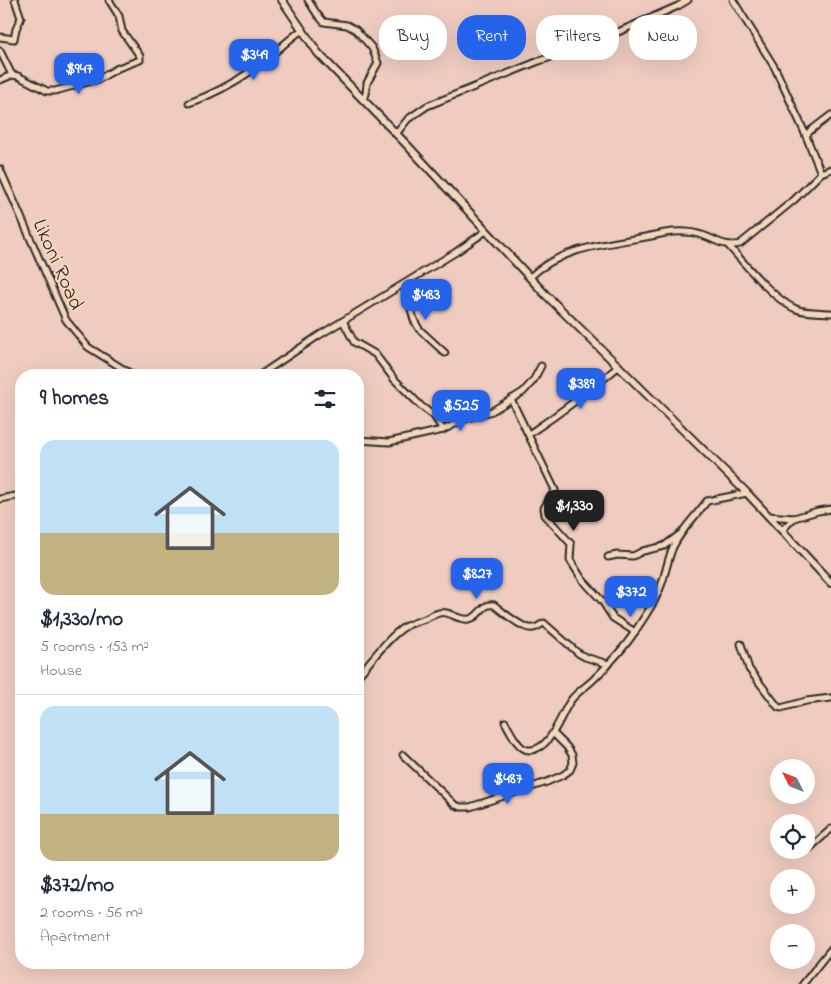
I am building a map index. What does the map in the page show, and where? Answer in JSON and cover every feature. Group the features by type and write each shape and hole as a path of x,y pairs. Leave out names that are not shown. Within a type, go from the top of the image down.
{"street":[{"path":"0,37 14,39 21,18 15,0"},
{"path":"0,80 12,75 21,77 47,91 55,91 99,79 118,68 140,60 140,56 122,31 119,16 109,0"},
{"path":"282,0 318,53 362,100 530,277 747,493 831,582"},
{"path":"308,0 324,22 352,26 372,48 378,63 367,83 366,94 362,100"},
{"path":"396,134 408,119 427,106 539,61 588,45 670,10 688,0"},
{"path":"733,0 775,68 807,133 821,172"},
{"path":"189,103 207,97 254,70 286,41 302,30"},
{"path":"0,51 12,75"},
{"path":"807,133 831,115"},
{"name":"Likoni Road","path":"0,169 66,320 88,347 123,369"},
{"path":"728,246 746,240 794,200 821,172 831,169"},
{"path":"269,369 343,320 456,252 486,231"},
{"path":"530,277 540,267 582,249 665,233 698,234 728,246 764,285 790,306 805,311 831,313"},
{"path":"409,280 405,288 414,320 419,329 445,353"},
{"path":"343,320 354,342 375,354 394,380 434,416 443,430"},
{"path":"364,440 389,442 443,430 465,419 492,411 523,392 533,381 541,366"},
{"path":"529,434 584,396 619,366"},
{"path":"511,399 555,490 544,508 545,514 570,544 570,560 582,579 602,601 613,618 635,632"},
{"path":"504,722 519,744 525,749 529,750 540,746 553,733 570,700 608,664 635,632 655,598 662,583 667,561 681,534 707,501 747,493"},
{"path":"0,499 15,496"},
{"path":"768,516 794,518 831,509"},
{"path":"782,530 794,518"},
{"path":"608,557 617,555 633,556 643,551 664,546 681,534"},
{"path":"364,669 385,645 405,627 439,612 446,612 463,620 470,619 489,604 494,605 520,624 530,628 544,623 578,653 608,664"},
{"path":"741,644 749,669 778,707 831,698"},
{"path":"403,755 455,805 470,807 547,782 570,770 573,763 572,755 553,733"},
{"path":"815,843 831,829"},
{"path":"803,984 831,949"}]}
